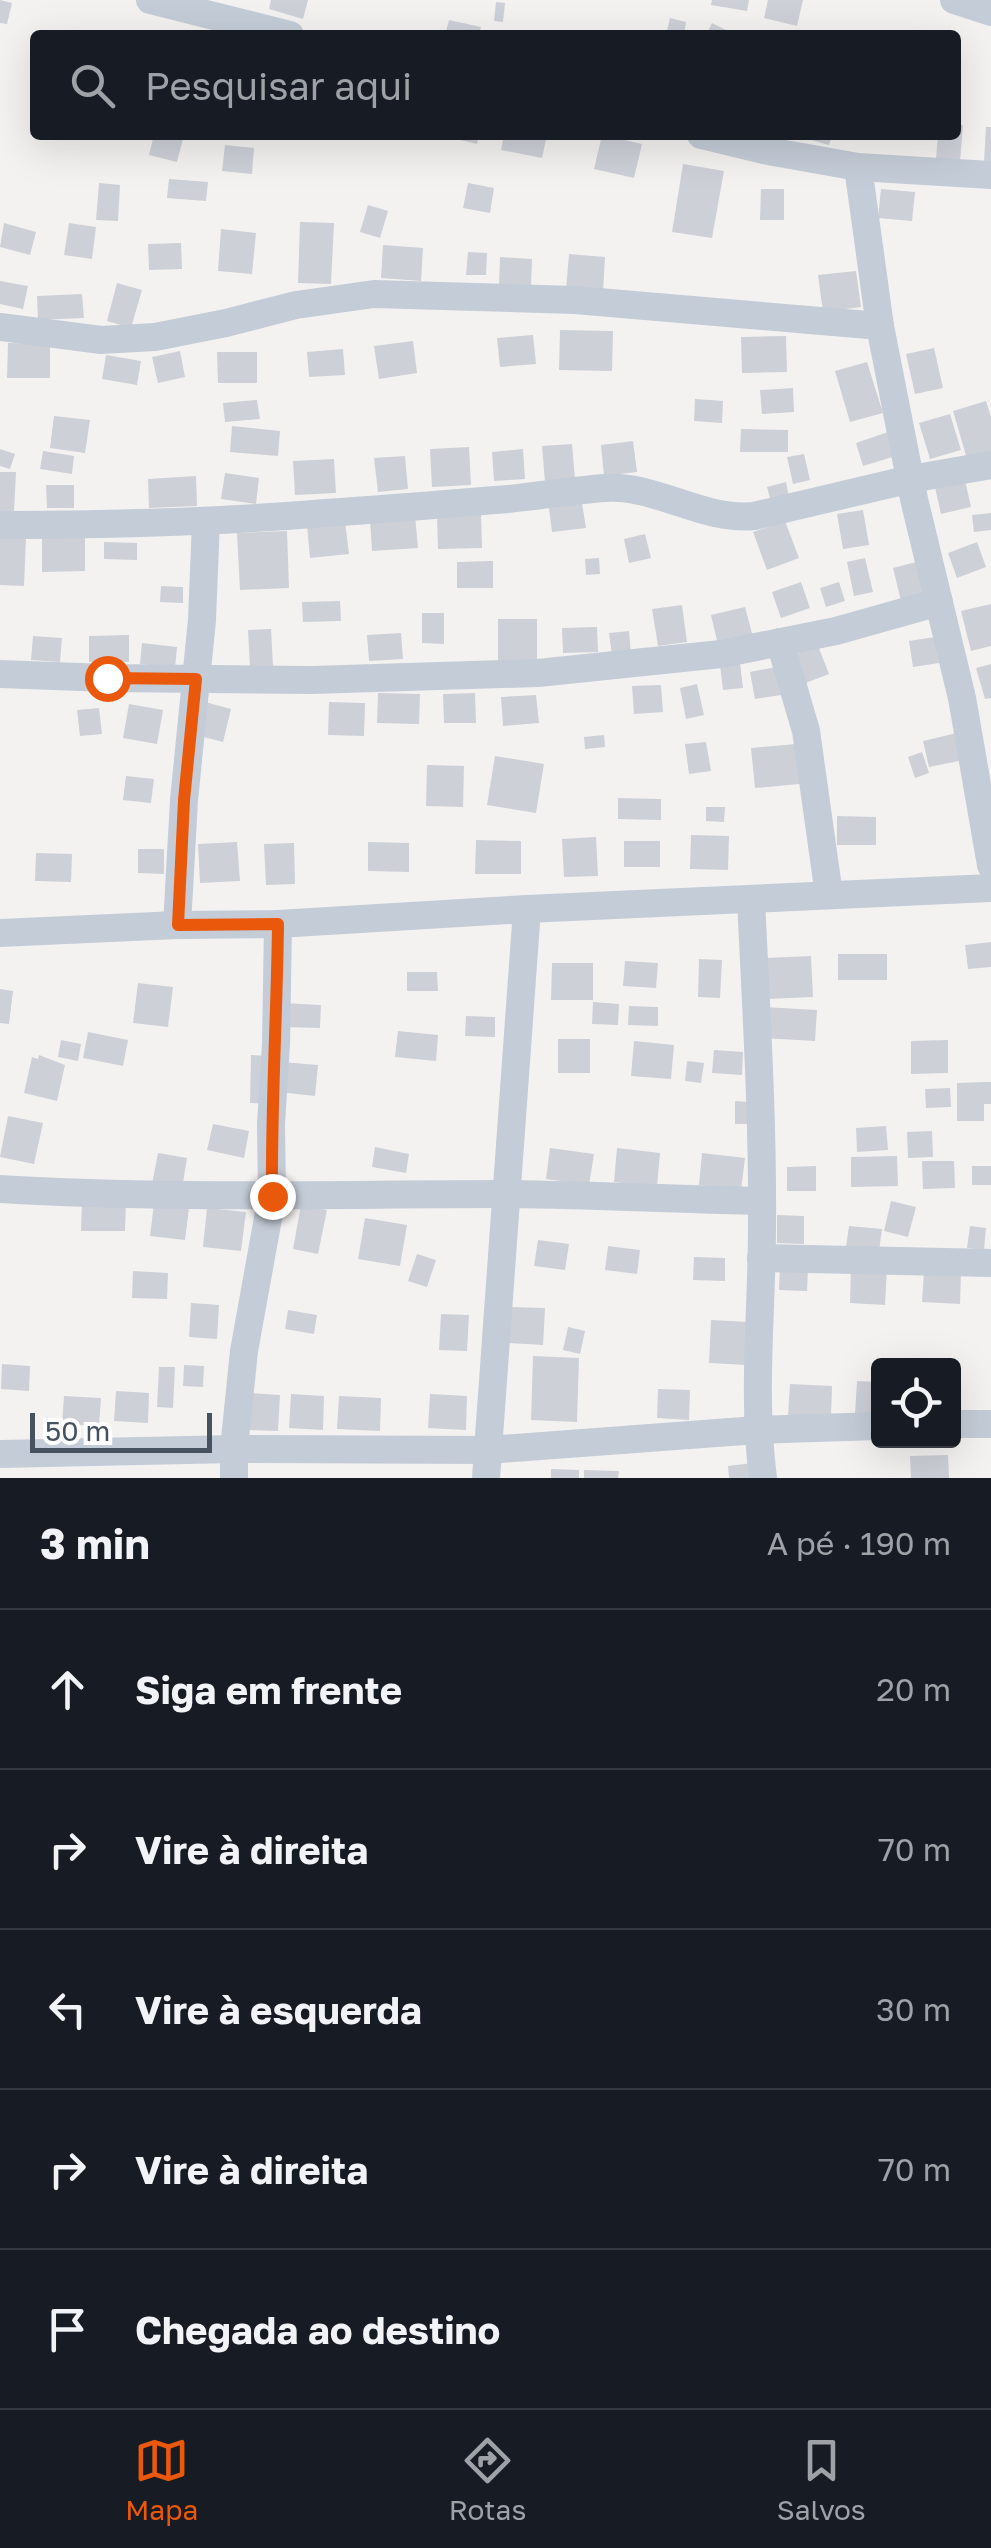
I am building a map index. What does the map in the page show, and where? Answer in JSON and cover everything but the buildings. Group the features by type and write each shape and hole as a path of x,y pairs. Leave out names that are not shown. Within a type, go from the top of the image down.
{"street":[{"path":"150,0 270,30"},
{"path":"954,0 991,12"},
{"path":"723,140 858,166 991,175"},
{"path":"858,166 880,326 962,698 991,865"},
{"path":"0,327 101,340 154,337 296,306 374,294 575,300 880,326"},
{"path":"0,526 206,521 610,488 647,492 736,518 911,479 991,466"},
{"path":"178,925 206,521"},
{"path":"0,674 312,680 538,674 721,654 836,631 939,602"},
{"path":"780,642 806,731 829,895"},
{"path":"0,933 278,924 991,888"},
{"path":"750,899 761,1100 757,1430 763,1478"},
{"path":"486,1478 527,909"},
{"path":"234,1478 244,1351 272,1196 278,924"},
{"path":"0,1189 762,1201"},
{"path":"761,1258 991,1263"},
{"path":"961,1424 991,1424"},
{"path":"0,1454 234,1449 487,1450 757,1430 871,1426"}],"route":[{"path":"107,678 196,679 184,800 178,925 278,924 272,1196"}]}
